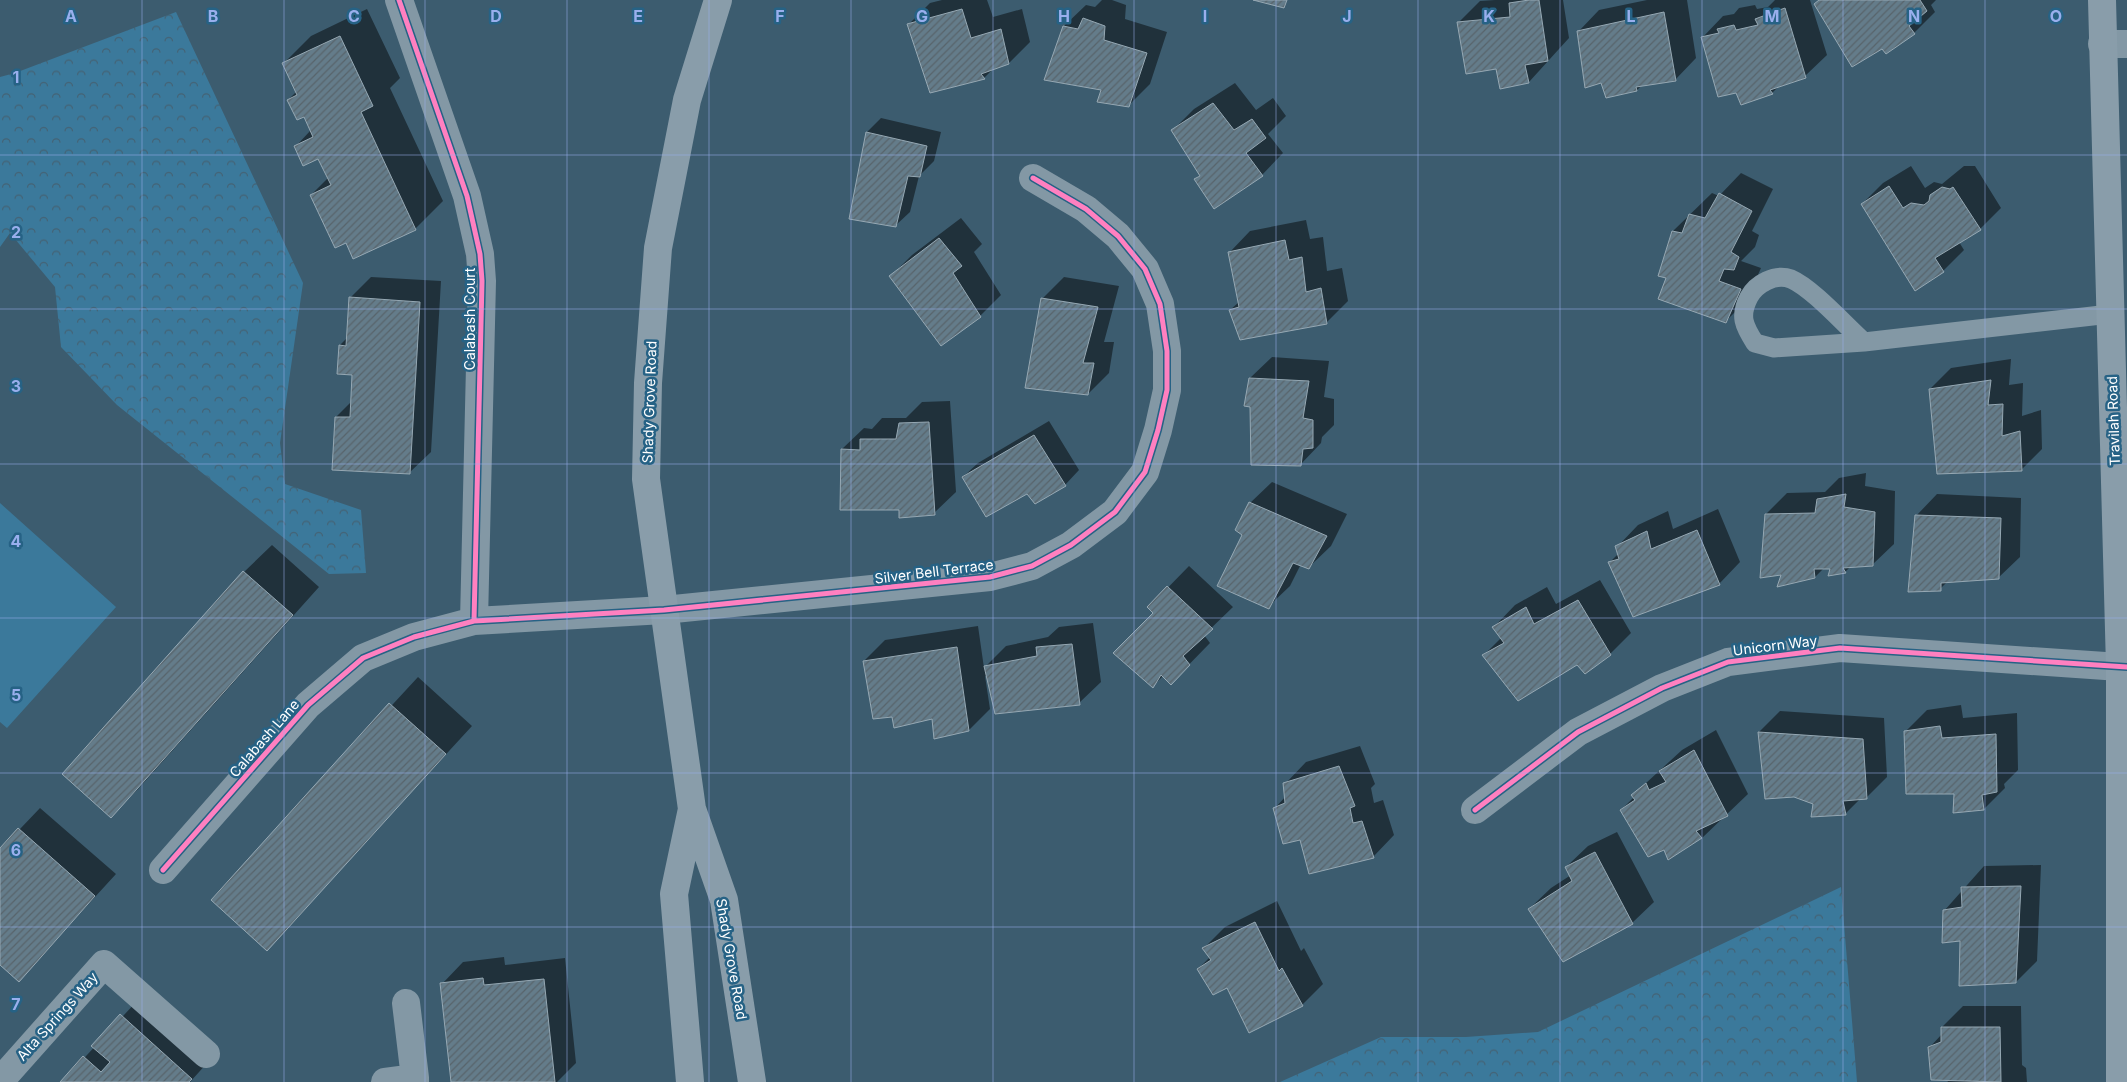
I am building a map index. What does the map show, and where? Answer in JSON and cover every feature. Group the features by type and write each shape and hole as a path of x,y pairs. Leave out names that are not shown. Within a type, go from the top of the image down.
{"main road":[{"name":"Shady Grove Road","path":"718,0 687,100 658,248 648,384 646,479 692,810 724,900 752,1082"},
{"name":"Travilah Road","path":"2102,0 2115,44 2110,314 2120,668 2120,1082"},
{"name":"Shady Grove Road","path":"690,1082 674,894 692,810"}],"street":[{"name":"Calabash Court","path":"399,0 467,196 480,254 482,281 474,621"},
{"name":"Silver Bell Terrace","path":"664,610 990,578 1032,566 1071,545 1115,512 1145,472 1162,414 1167,390 1167,351 1160,304 1145,269 1118,236 1086,209 1033,178"},
{"name":"Calabash Lane","path":"163,870 308,705 362,658 414,637 474,621 664,610"},
{"name":"Unicorn Way","path":"1475,810 1578,732 1662,688 1728,662 1840,648 2120,668"},
{"name":"Alta Springs Way","path":"5,1064 104,964 206,1054"},
{"path":"385,1082 415,1080 406,1002"}],"lane":[{"path":"1864,342 1807,290 1790,279 1770,278 1752,291 1742,310 1746,329 1755,343 1774,348 1864,342 2110,314"}],"green space":[{"path":"176,12 303,283 280,443 285,484 361,510 366,573 329,574 117,405 61,347 55,287 10,233 0,247 0,77"},
{"path":"0,503 116,607 7,728 0,722"},
{"path":"1841,887 1857,1082 1280,1082 1381,1037 1466,1037 1538,1032"}],"building":[{"path":"1253,0 1287,0 1284,8"},
{"path":"1539,0 1548,61 1525,65 1529,83 1500,89 1496,69 1466,74 1457,22 1510,17 1509,3"},
{"path":"1819,0 1920,0 1927,11 1909,26 1915,34 1886,54 1882,49 1852,67 1814,4"},
{"path":"1785,8 1806,78 1770,90 1773,94 1741,105 1736,93 1718,97 1701,37 1719,33 1717,29 1734,25 1736,30 1758,25 1755,19"},
{"path":"962,9 971,38 1001,29 1009,64 981,74 985,79 930,93 907,24"},
{"path":"1664,12 1676,81 1636,87 1637,91 1606,98 1601,83 1585,88 1577,31"},
{"path":"1083,18 1105,26 1104,40 1147,53 1129,107 1097,102 1101,90 1044,80 1063,26 1078,29"},
{"path":"340,36 373,106 361,112 416,230 353,259 346,243 335,248 310,195 331,185 318,159 303,166 294,146 313,137 304,117 297,120 287,100 297,95 282,63"},
{"path":"1213,103 1234,130 1252,119 1266,138 1246,153 1263,176 1214,209 1194,179 1200,176 1171,130"},
{"path":"866,132 927,146 920,177 908,176 896,227 849,219"},
{"path":"1889,186 1903,208 1911,203 1924,205 1929,201 1930,195 1942,187 1950,189 1953,187 1981,230 1935,258 1944,272 1915,291 1861,204"},
{"path":"1719,193 1752,211 1731,252 1739,257 1734,270 1724,269 1719,281 1741,289 1726,323 1658,299 1666,278 1658,276 1672,231 1682,233 1689,214 1705,218"},
{"path":"939,238 962,266 953,273 981,317 941,346 889,276"},
{"path":"1285,240 1289,260 1302,257 1306,292 1321,288 1327,324 1240,340 1229,310 1239,307 1228,252"},
{"path":"349,297 420,302 410,474 332,470 335,417 350,417 352,375 337,374 339,345 346,346"},
{"path":"1041,298 1098,307 1083,363 1094,363 1088,395 1025,388"},
{"path":"1249,378 1309,381 1303,418 1313,420 1313,448 1303,449 1301,466 1251,465 1250,407 1244,406"},
{"path":"1991,380 1988,405 2003,404 2002,436 2020,431 2022,471 1937,474 1929,389"},
{"path":"929,422 935,515 899,518 899,510 840,510 841,449 860,450 860,439 896,439 899,423"},
{"path":"1034,435 1066,486 1035,504 1027,494 986,517 962,477"},
{"path":"1846,494 1844,507 1875,512 1873,566 1843,568 1846,573 1828,576 1830,569 1814,569 1815,578 1777,587 1781,575 1760,578 1765,514 1815,513 1817,499"},
{"path":"1249,502 1327,536 1309,569 1293,563 1269,609 1217,586 1242,535 1235,530"},
{"path":"1915,515 2001,518 1999,579 1941,583 1941,591 1908,592"},
{"path":"1697,530 1720,585 1633,617 1608,562 1619,559 1615,546 1647,531 1651,549"},
{"path":"243,571 293,615 111,818 62,774"},
{"path":"1167,586 1213,629 1183,656 1190,665 1171,685 1161,675 1153,688 1113,653 1153,613 1147,607"},
{"path":"1578,600 1611,655 1585,674 1577,665 1518,701 1482,655 1504,643 1492,627 1526,607 1534,624"},
{"path":"1072,644 1080,705 995,714 984,666 1037,656 1036,647"},
{"path":"957,647 969,731 934,739 932,719 894,728 892,717 873,719 863,661"},
{"path":"389,703 446,754 267,951 211,900"},
{"path":"1940,726 1942,738 1996,734 1997,792 1982,795 1984,810 1953,813 1954,794 1906,794 1904,731"},
{"path":"1758,732 1863,739 1867,799 1843,801 1846,815 1811,817 1813,804 1794,797 1765,799"},
{"path":"1694,750 1728,816 1696,831 1702,838 1668,860 1664,850 1648,857 1620,810 1635,800 1631,795 1646,783 1649,790 1666,782 1659,771"},
{"path":"1339,766 1355,806 1350,808 1353,823 1362,821 1374,858 1309,874 1300,840 1283,844 1273,808 1285,803 1283,783"},
{"path":"18,828 95,896 19,982 0,965 0,848"},
{"path":"1595,852 1633,924 1563,962 1528,909 1572,881 1565,867"},
{"path":"2021,886 2016,983 1959,986 1960,941 1942,943 1943,910 1962,907 1961,887"},
{"path":"1255,922 1279,971 1282,968 1303,1006 1249,1033 1227,988 1213,995 1197,969 1211,960 1202,948"},
{"path":"483,978 484,985 544,979 555,1082 451,1082 440,983"},
{"path":"120,1014 192,1079 189,1082 60,1082 83,1056 101,1072 110,1062 91,1046"},
{"path":"1941,1027 2000,1027 2001,1082 1931,1080 1928,1047 1941,1042"}],"cycle path":[{"path":"399,0 467,196 480,254 482,281 474,621"},
{"path":"163,870 308,705 363,658 414,637 474,621 664,610 990,577 1032,566 1071,545 1115,512 1145,472 1158,430 1167,390 1167,351 1160,304 1145,269 1118,236 1086,209 1033,178"},
{"path":"1475,810 1578,732 1662,688 1728,662 1840,648 2127,667"}]}
